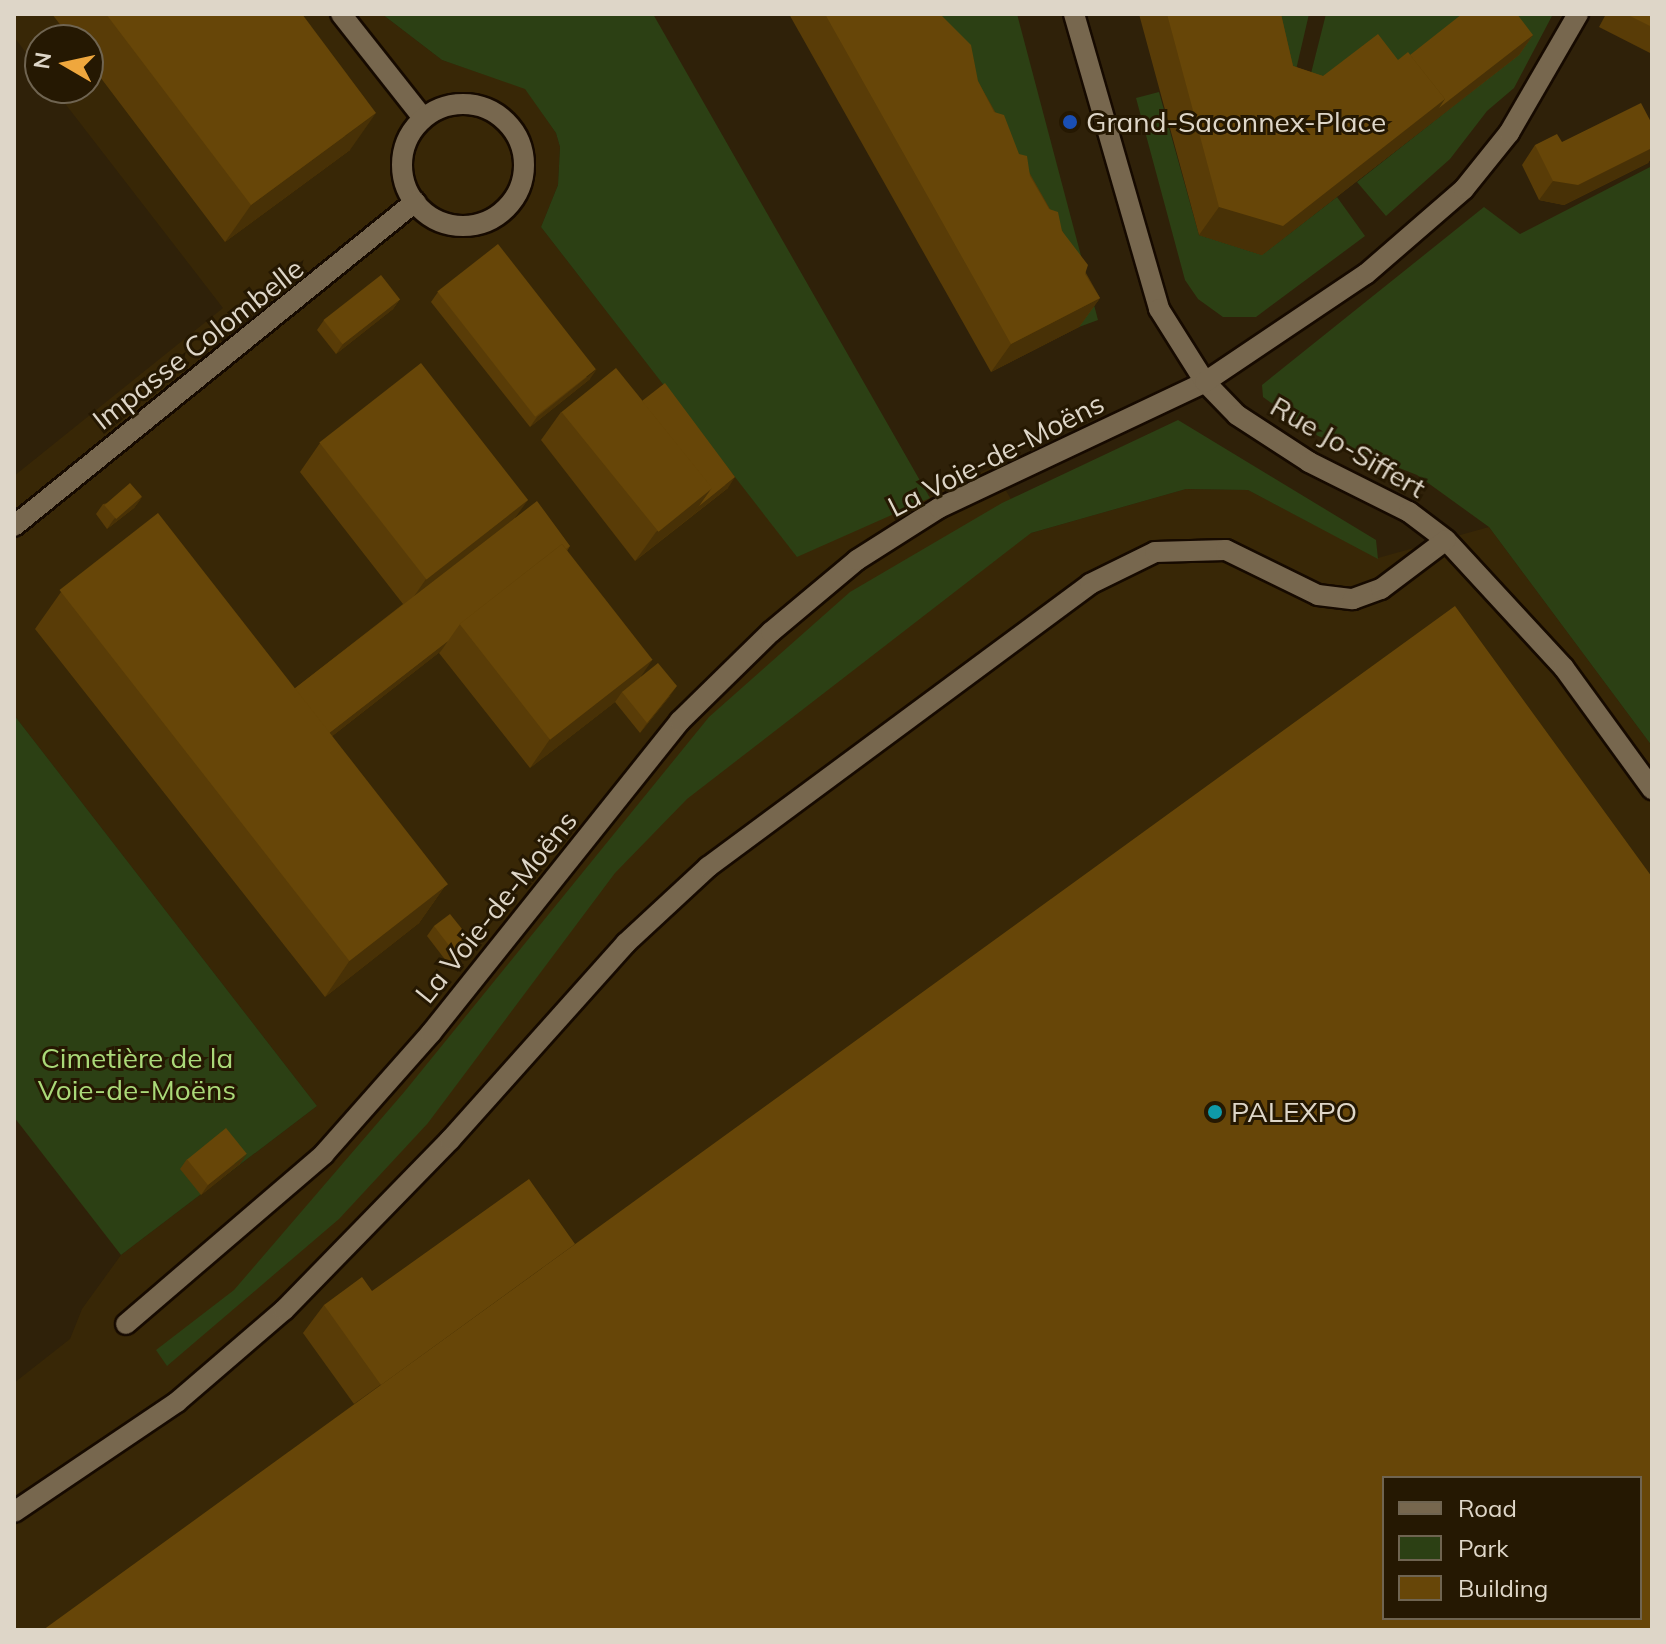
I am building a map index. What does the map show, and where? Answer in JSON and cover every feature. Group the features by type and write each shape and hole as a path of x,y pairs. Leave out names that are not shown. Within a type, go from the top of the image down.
{"street":[{"path":"341,14 423,118"},
{"name":"Rue Jo-Siffert","path":"1074,14 1159,309 1205,382 1237,415 1309,462 1409,512 1446,540 1564,668 1652,789"},
{"name":"La Voie-de-Moëns","path":"126,1324 324,1154 441,1021 680,721 771,632 857,560 939,508 1205,382 1366,274 1464,189 1509,133 1578,14"},
{"path":"452,104 493,111 518,139 522,180 497,216 464,226 445,223 415,202 404,180 403,152 423,118 452,104"},
{"name":"Impasse Colombelle","path":"14,526 415,202"},
{"path":"14,1512 177,1402 284,1310 450,1140 626,943 708,867 1090,584 1155,552 1226,550 1318,595 1353,599 1381,589 1446,540"}],"shaded area":[{"path":"14,14 382,14 442,60 525,88 556,133 560,147 558,185 541,227 797,556 992,467 1031,533 1186,489 1248,490 1378,558 1489,527 1652,746 1652,1630 14,1630 14,1383 70,1339 82,1309 121,1255 317,1106 14,715 14,476 223,308 65,104 104,104 104,24 24,24 24,50 14,37"}],"green space":[{"path":"382,14 653,14 930,498 797,557 541,227 558,185 560,147 556,133 525,89 442,60"},
{"path":"902,14 1017,14 1098,320 1079,327"},
{"path":"1251,14 1309,14 1289,100"},
{"path":"1326,14 1553,14 1514,88 1487,111 1450,159 1386,216 1357,182 1471,92 1303,105"},
{"path":"1159,92 1199,235 1262,255 1337,197 1365,236 1256,317 1223,317 1198,299 1185,280 1136,98"},
{"path":"1652,166 1652,746 1489,527 1417,475 1318,436 1263,397 1262,385 1484,207 1520,234"},
{"path":"1178,420 1376,540 1378,559 1248,490 1186,489 1031,533 687,799 615,873 428,1123 339,1219 167,1366 156,1350 234,1290 405,1091 709,717 850,592 1002,503"},
{"name":"Cimetière de la Voie-de-Moëns","path":"14,715 317,1106 121,1255 14,1117"}],"building":[{"path":"106,14 302,14 376,113 251,205"},
{"path":"825,14 940,14 971,45 978,81 994,112 1004,115 1019,154 1027,156 1030,176 1049,209 1058,212 1062,231 1088,265 1085,274 1100,298 1011,344"},
{"path":"1167,14 1281,14 1293,66 1323,76 1378,34 1398,60 1408,52 1445,99 1283,226 1219,207"},
{"path":"1462,14 1517,14 1533,35 1439,108 1445,99 1410,55"},
{"path":"1626,14 1652,14 1652,27"},
{"path":"1641,103 1652,124 1652,148 1578,185 1553,181 1535,145 1557,134 1562,142"},
{"path":"498,244 596,369 535,417 437,291"},
{"path":"381,275 400,299 343,344 323,320"},
{"path":"421,363 528,500 426,580 319,442"},
{"path":"616,368 713,488 659,532 562,412"},
{"path":"665,383 735,477 699,506 712,488 642,401"},
{"path":"130,483 142,497 116,519 104,505"},
{"path":"537,501 570,546 566,549 562,544 460,624 448,641 328,734 294,689"},
{"path":"158,513 448,884 349,961 59,590"},
{"path":"562,544 653,660 550,740 460,624"},
{"name":"PALEXPO","path":"1455,606 1652,877 1652,1630 43,1630"},
{"path":"658,663 677,686 647,723 622,692"},
{"path":"450,914 470,939 457,956 434,926"},
{"path":"226,1128 247,1154 208,1185 187,1159"},
{"path":"529,1179 575,1244 381,1385 324,1305 362,1277 372,1291"}],"place":[{"name":"Grand-Saconnex-Place","path":"1070,122"},
{"name":"PALEXPO","path":"1215,1112"}]}
